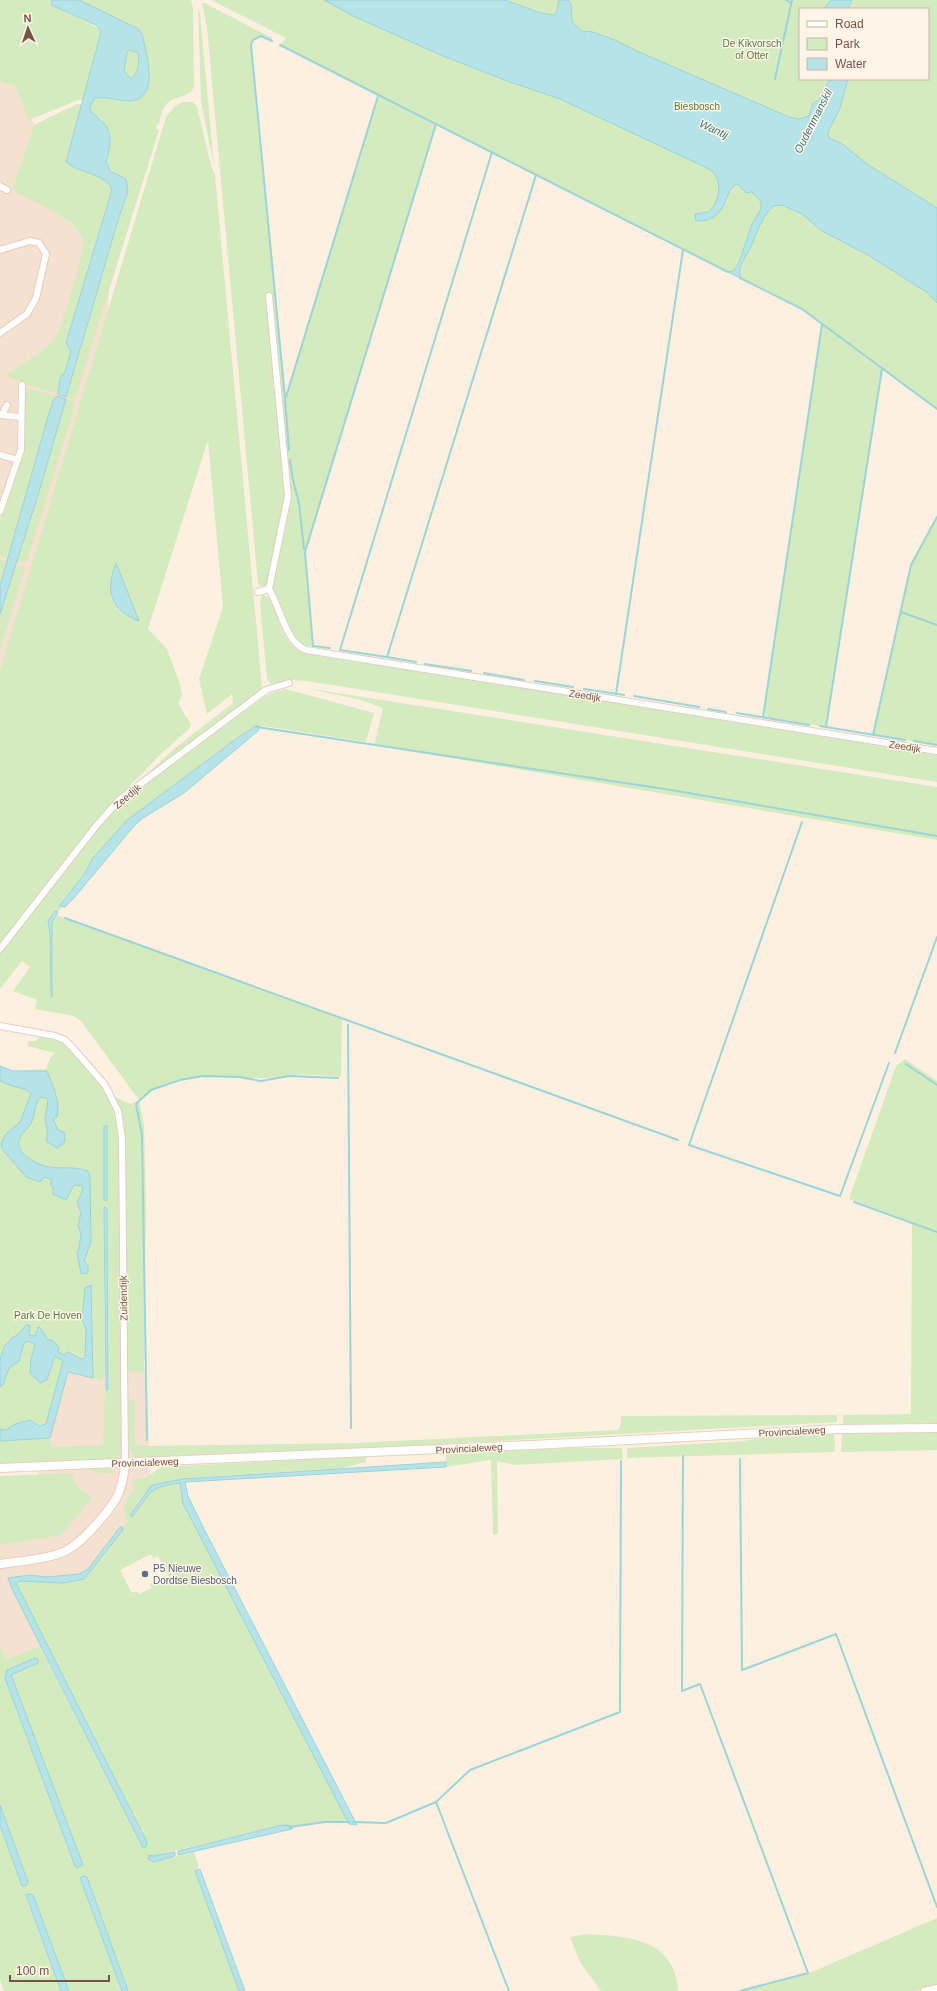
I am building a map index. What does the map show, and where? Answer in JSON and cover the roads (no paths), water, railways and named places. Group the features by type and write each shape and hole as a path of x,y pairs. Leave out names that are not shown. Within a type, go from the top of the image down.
{"main road":[{"name":"Provincialeweg","path":"0,1468 840,1429 937,1428"},
{"name":"Zuidendijk","path":"0,1564 61,1553 71,1548 95,1524 116,1498 124,1476 125,1463"}],"street":[{"path":"0,186 7,190"},
{"path":"0,250 30,241 39,243 46,254 36,298 27,314 0,333"},
{"path":"258,592 269,590 288,496 270,296"},
{"path":"0,512 2,501 21,450 20,416 22,385"},
{"path":"7,404 1,415 20,416"},
{"path":"3,456 18,460"},
{"name":"Zeedijk","path":"269,590 294,642 306,650 937,751"},
{"name":"Zeedijk","path":"0,949 91,832 122,797 266,690 289,683"},
{"name":"Zuidendijk","path":"0,1026 38,1032 65,1040 105,1085 118,1111 122,1138 125,1463"},
{"path":"924,1991 937,1988"}],"water":[{"path":"52,0 79,0 137,28 142,34 149,74 146,92 140,98 130,101 95,98 90,107 91,112 104,123 109,134 110,146 106,162 111,171 126,179 128,192 119,217 66,397 58,394 60,378 65,372 71,351 66,343 112,190 105,180 78,169 66,162 101,32 96,25 51,5","holes":["130,50 138,53 137,71 131,79 124,71 127,52"]},
{"path":"324,0 505,0 538,12 552,15 556,14 559,0 568,0 571,4 572,22 583,32 590,31 615,40 789,117 799,119 809,116 813,103 819,100 829,80 848,80 840,108 828,132 829,138 841,143 867,164 937,208 937,303 928,293 868,255 822,231 802,214 782,205 773,206 763,219 743,260 740,268 740,278 728,272 733,271 738,265 752,224 761,209 761,202 752,192 746,193 738,184 734,185 717,214 708,220 696,221 695,214 709,212 718,196 719,190 717,178 709,169 560,99 507,81 443,56 353,16"},
{"path":"831,0 852,0 848,8 825,8"},
{"path":"57,396 66,399 39,492 0,614 0,586 47,420 53,401"},
{"path":"116,563 139,621 122,611 112,598 111,583"},
{"path":"257,725 259,730 184,793 143,818 134,826 73,899 65,907 59,906 85,873 93,858 127,820"},
{"path":"55,911 58,912 52,922 51,997 50,933 48,921"},
{"path":"0,1066 13,1071 47,1071 58,1105 57,1117 53,1119 58,1130 64,1132 65,1142 57,1148 47,1142 45,1120 48,1099 41,1097 38,1100 32,1122 22,1134 19,1140 19,1145 21,1150 28,1158 44,1166 88,1171 90,1178 91,1242 84,1261 88,1266 88,1273 81,1274 77,1252 79,1249 81,1233 78,1226 81,1213 77,1202 81,1195 83,1186 74,1185 66,1200 53,1194 53,1187 50,1185 52,1180 45,1177 40,1182 26,1177 2,1149 1,1143 6,1134 20,1122 31,1094 25,1089 11,1086 0,1081"},
{"path":"104,1126 107,1126 107,1200 104,1200"},
{"path":"104,1207 107,1209 108,1390 106,1390"},
{"path":"91,1285 93,1378 68,1372 50,1438 0,1441 0,1429 6,1430 15,1424 30,1420 39,1426 46,1424 63,1361 55,1356 47,1380 40,1383 30,1373 31,1359 35,1345 29,1341 24,1343 19,1361 9,1368 3,1385 0,1387 0,1360 4,1347 13,1337 18,1335 26,1325 30,1325 29,1335 35,1336 38,1327 48,1340 52,1340 59,1347 58,1352 64,1355 68,1352 81,1359 85,1358 86,1329 82,1320 85,1288"},
{"path":"446,1462 446,1467 185,1482 188,1496 203,1527 357,1825 349,1824 183,1504 180,1483 155,1489 132,1517 130,1515 152,1485 183,1479"},
{"path":"120,1527 122,1527 123,1530 84,1579 63,1583 19,1581 16,1583 147,1842 146,1847 143,1848 13,1591 8,1578 30,1575 47,1577 79,1574 88,1569"},
{"path":"35,1658 38,1659 38,1663 11,1675 83,1865 77,1868 5,1678 7,1670"},
{"path":"0,1805 28,1882 26,1886 22,1886 0,1825"},
{"path":"282,1825 292,1826 292,1829 178,1855 178,1851"},
{"path":"175,1852 175,1856 154,1862 148,1859 149,1855 153,1856"},
{"path":"200,1869 245,1991 239,1991 195,1871"},
{"path":"84,1876 87,1877 128,1991 122,1991 80,1878"},
{"path":"26,1895 33,1895 69,1991 61,1991"}],"waterway":[{"path":"786,0 791,3"},
{"path":"775,79 792,0"},
{"path":"272,41 261,36 253,40 251,45 289,450"},
{"path":"280,45 728,272"},
{"path":"286,397 378,96"},
{"path":"330,648 313,646 305,552 436,124"},
{"path":"387,657 340,650 492,152"},
{"path":"416,662 387,657 536,175"},
{"path":"616,694 683,250"},
{"path":"740,278 802,309 937,409"},
{"path":"763,717 822,324"},
{"path":"826,727 882,369"},
{"path":"290,460 299,503 304,549"},
{"path":"873,735 911,565 937,517"},
{"path":"901,612 937,625"},
{"path":"425,664 471,671"},
{"path":"484,673 524,680"},
{"path":"535,681 573,687"},
{"path":"584,689 624,695"},
{"path":"634,696 699,707"},
{"path":"708,709 726,712"},
{"path":"737,713 809,725"},
{"path":"820,726 905,740"},
{"path":"257,727 671,790 937,836"},
{"path":"914,741 937,745"},
{"path":"802,822 689,1145 840,1196 889,1063"},
{"path":"65,918 678,1140"},
{"path":"895,1053 937,937"},
{"path":"348,1025 351,1428"},
{"path":"906,1064 937,1085"},
{"path":"147,1440 142,1135 136,1104 151,1090 180,1080 203,1076 239,1077 261,1081 289,1076 338,1078"},
{"path":"854,1202 937,1232"},
{"path":"683,1456 682,1691 700,1684 808,1973 740,1991"},
{"path":"740,1459 742,1670 836,1634 937,1907"},
{"path":"354,1822 386,1823 436,1802 470,1770 620,1712 621,1461"},
{"path":"436,1802 509,1991"},
{"path":"290,1827 325,1822 349,1822"}],"place":[{"name":"P5 Nieuwe Dordtse Biesbosch","path":"145,1574"}],"park label":[{"name":"De Kikvorsch of Otter","path":"752,48"},
{"name":"Biesbosch","path":"697,106"},
{"name":"Park De Hoven","path":"48,1315"}],"water label":[{"name":"Oudenmanskil","path":"813,121"},
{"name":"Wantij","path":"714,129"}]}
